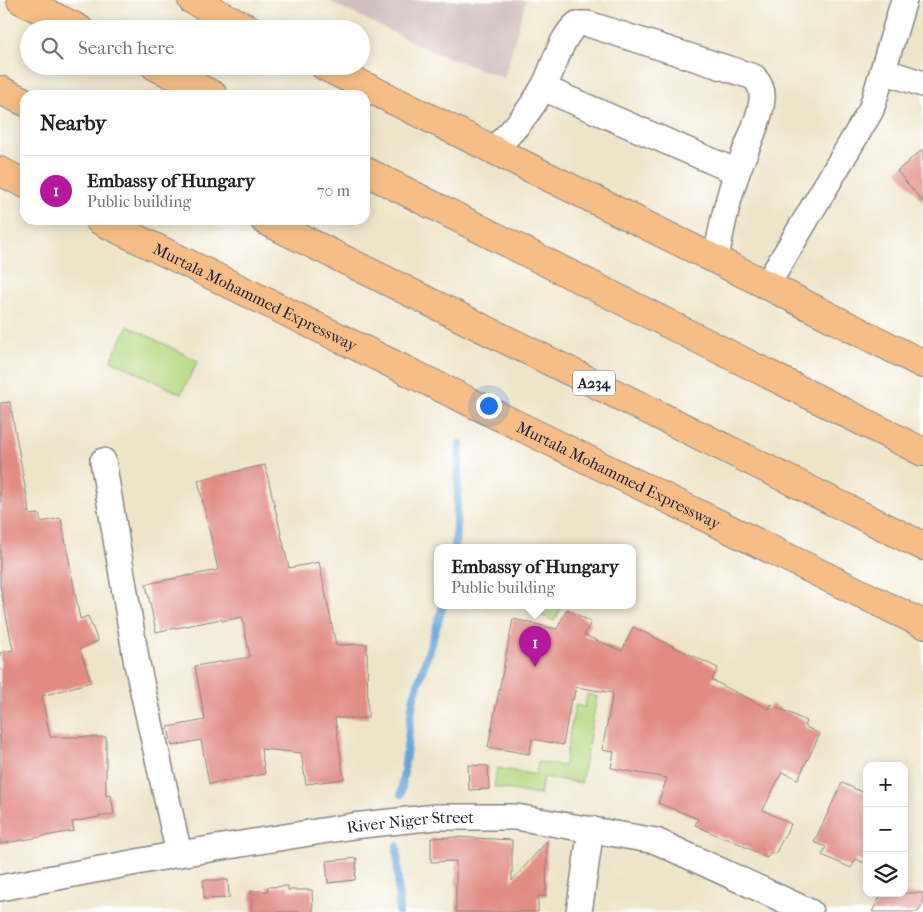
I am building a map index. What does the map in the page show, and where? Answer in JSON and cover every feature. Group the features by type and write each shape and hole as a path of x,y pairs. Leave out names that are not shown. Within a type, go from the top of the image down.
{"highway":[{"path":"21,0 61,20"},
{"path":"192,0 231,20"},
{"path":"168,75 185,86 197,90"},
{"path":"342,75 923,364"},
{"path":"0,90 20,100"},
{"path":"0,171 20,181"},
{"path":"370,174 923,452"},
{"name":"Murtala Mohammed Expressway","path":"109,225 923,624"},
{"name":"A234","path":"275,225 923,546"},
{"path":"283,225 298,236"}],"street":[{"path":"767,285 871,110 904,0"},
{"path":"492,150 519,124 544,88 569,31 578,24 588,24 754,77 760,84 762,95 760,111 737,172 722,226 716,260"},
{"path":"883,71 923,84"},
{"path":"544,88 737,172"},
{"path":"103,461 137,664 179,854"},
{"name":"River Niger Street","path":"0,888 179,854 353,826 436,817 516,817 656,841 766,890 810,912"},
{"path":"580,912 591,829"}],"shaded area":[{"path":"326,0 526,0 504,78 436,53"}],"green space":[{"path":"128,326 198,361 181,394 111,360"},
{"path":"538,609 560,609 554,621 536,613"},
{"path":"587,694 597,696 581,783 543,777 540,795 494,787 497,768 536,775 538,762 564,766 575,705 585,707"}],"building":[{"path":"923,149 923,202 897,171"},
{"path":"10,402 30,515 39,514 41,522 61,518 80,619 88,616 98,641 80,649 91,682 42,696 50,737 106,737 106,796 111,795 114,814 72,822 74,831 0,844 0,653 13,650 0,585 0,403"},
{"path":"265,465 289,568 319,562 336,645 367,644 368,718 335,718 344,779 306,784 301,753 261,749 265,774 209,784 201,740 172,746 168,727 205,720 195,666 250,657 242,617 222,621 221,619 156,632 146,584 218,570 198,480"},
{"path":"567,609 591,622 584,635 622,651 633,627 718,668 712,680 769,709 771,704 806,721 804,726 820,734 798,779 782,772 763,810 791,824 775,854 770,852 767,858 726,837 725,839 695,825 698,819 658,803 667,778 611,768 614,752 602,750 613,693 576,687 573,700 571,700 563,745 532,739 529,754 488,747 513,619 557,629"},
{"path":"468,765 488,766 489,789 469,790"},
{"path":"842,783 863,792 863,862 856,859 851,868 822,855 826,847 814,842"},
{"path":"457,837 512,840 512,881 547,841 546,896 538,896 538,912 456,912 456,861 431,862 431,838"},
{"path":"357,858 355,880 328,883 326,861"},
{"path":"203,880 228,880 229,898 204,899"},
{"path":"288,886 288,890 312,890 313,912 252,912 251,891 268,891 267,887"},
{"path":"908,893 923,893 923,904 918,912 872,912 880,897 908,897"}],"waterway":[{"path":"455,544 460,444"},
{"path":"401,794 413,700 442,609"},
{"path":"397,846 399,912"}],"place":[{"name":"Embassy of Hungary","path":"535,667"}]}
